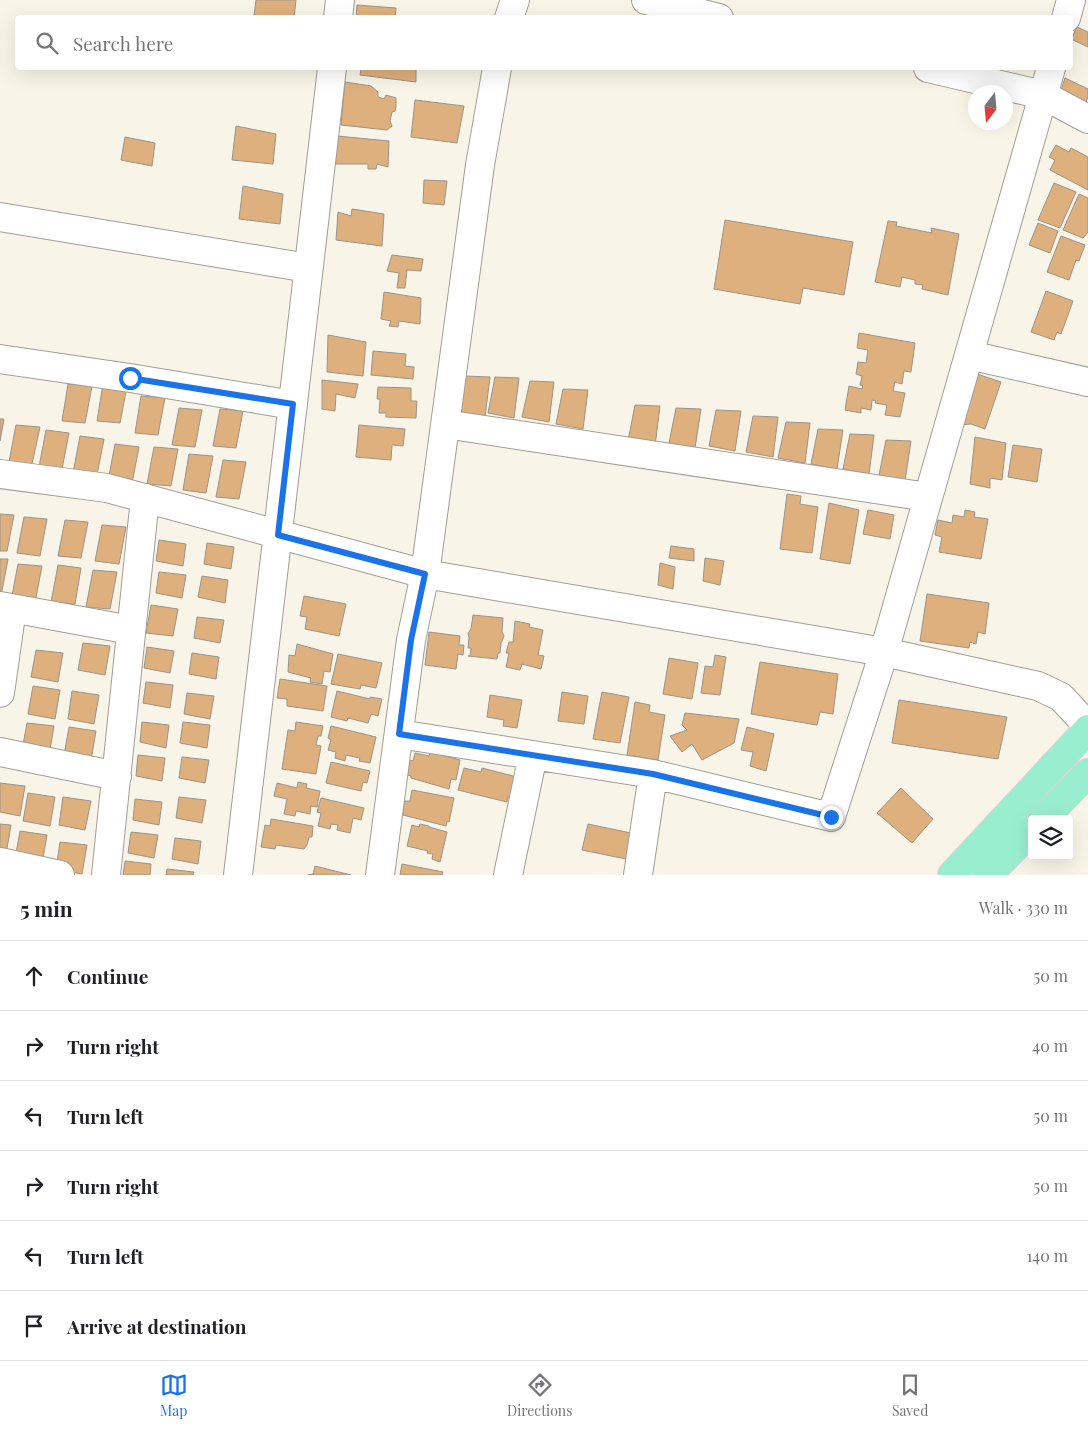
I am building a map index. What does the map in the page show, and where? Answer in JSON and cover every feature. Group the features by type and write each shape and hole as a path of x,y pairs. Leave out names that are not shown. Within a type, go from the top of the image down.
{"main road":[{"path":"952,875 1088,728"},
{"path":"1047,815 1088,773"},
{"path":"988,875 1028,834"}],"street":[{"path":"338,15 340,0"},
{"path":"510,15 515,0"},
{"path":"646,0 707,15"},
{"path":"1067,15 1070,0"},
{"path":"238,875 332,70"},
{"path":"380,875 411,640 425,574 480,165 497,70"},
{"path":"937,70 1043,95 1088,119"},
{"path":"399,734 653,774 831,817 884,652 1050,70"},
{"path":"0,217 308,268"},
{"path":"969,355 1088,382"},
{"path":"0,360 130,378 293,404"},
{"path":"445,424 928,497"},
{"path":"0,474 107,488 425,574 884,652 1038,686 1061,697 1088,728"},
{"path":"106,875 145,498"},
{"path":"0,693 6,607 131,630"},
{"path":"0,752 116,776"},
{"path":"508,875 533,756"},
{"path":"638,875 653,774"},
{"path":"0,862 60,875"}],"building":[{"path":"256,0 296,0 294,15 254,15"},
{"path":"357,5 396,8 395,15 356,15"},
{"path":"1077,27 1088,32 1088,47 1073,40"},
{"path":"361,70 416,70 416,82 360,75"},
{"path":"1065,78 1088,89 1088,97 1084,107 1059,96"},
{"path":"345,82 371,86 378,92 378,97 384,99 386,95 396,98 395,111 392,112 390,121 392,126 387,130 341,125"},
{"path":"415,100 464,106 457,143 411,137"},
{"path":"236,126 276,134 273,164 232,160"},
{"path":"337,136 389,141 388,167 377,164 376,169 368,169 368,164 334,164"},
{"path":"125,137 155,143 152,166 121,160"},
{"path":"1056,145 1069,152 1071,148 1088,157 1088,190 1050,170 1055,160 1049,157"},
{"path":"424,180 447,181 444,205 423,203"},
{"path":"1054,183 1076,192 1060,228 1038,220"},
{"path":"243,186 283,194 280,224 239,219"},
{"path":"1079,194 1088,198 1088,232 1083,238 1063,230"},
{"path":"352,209 384,214 382,246 336,240 338,212 351,216"},
{"path":"725,220 853,242 844,295 803,288 800,304 714,289"},
{"path":"888,221 897,222 896,226 932,233 931,228 959,234 948,295 922,289 923,285 915,284 915,280 902,277 900,287 875,282"},
{"path":"1038,223 1058,231 1050,253 1029,245"},
{"path":"1061,236 1085,245 1079,261 1076,260 1069,280 1047,272"},
{"path":"392,255 423,259 421,271 407,270 405,288 397,288 399,273 387,271"},
{"path":"1046,291 1073,301 1061,334 1057,332 1054,340 1031,332"},
{"path":"384,292 421,298 420,324 399,321 398,327 389,326 391,321 381,319"},
{"path":"859,333 915,343 911,372 904,371 902,384 895,382 893,391 905,393 900,417 885,415 887,405 875,403 876,401 872,400 871,410 861,408 861,413 845,410 849,386 862,389 863,386 860,385 862,376 856,374 858,362 866,363 868,350 857,348"},
{"path":"328,335 366,342 363,376 327,372"},
{"path":"373,351 406,354 405,366 414,367 413,379 371,375"},
{"path":"977,374 1001,382 985,429 971,424 960,425"},
{"path":"465,376 490,377 485,417 458,412"},
{"path":"495,377 519,378 514,418 488,413"},
{"path":"322,380 358,384 355,398 336,394 335,411 322,409"},
{"path":"530,381 554,382 549,422 522,417"},
{"path":"68,384 92,386 85,423 62,421"},
{"path":"103,384 127,386 120,423 97,421"},
{"path":"378,387 411,388 411,401 417,401 416,418 386,417 386,413 379,413 380,399 377,399"},
{"path":"563,389 588,390 583,429 556,424"},
{"path":"141,396 165,398 158,435 135,433"},
{"path":"635,405 660,406 655,446 628,441"},
{"path":"179,408 202,410 195,447 172,445"},
{"path":"676,408 701,409 695,448 669,443"},
{"path":"220,409 243,411 236,448 213,446"},
{"path":"716,410 741,411 735,451 709,446"},
{"path":"753,416 778,417 773,457 746,452"},
{"path":"0,419 4,419 0,441"},
{"path":"786,422 810,423 805,463 778,458"},
{"path":"16,425 40,427 32,464 9,462"},
{"path":"359,425 405,429 403,446 392,445 391,460 356,457"},
{"path":"818,429 843,430 837,469 811,464"},
{"path":"46,430 69,433 62,469 39,467"},
{"path":"850,434 874,435 869,474 843,469"},
{"path":"80,436 104,439 97,475 73,473"},
{"path":"975,437 1006,443 1002,480 990,478 990,488 970,484"},
{"path":"886,440 911,441 905,481 879,475"},
{"path":"115,444 139,447 132,483 108,481"},
{"path":"1013,445 1042,449 1037,482 1008,477"},
{"path":"154,447 178,449 171,486 147,484"},
{"path":"189,454 213,456 206,493 183,490"},
{"path":"223,460 246,462 239,499 216,497"},
{"path":"787,494 801,496 800,504 818,507 812,553 780,549"},
{"path":"829,503 859,510 850,564 820,559"},
{"path":"868,510 894,515 890,539 863,534"},
{"path":"965,510 975,512 974,517 988,519 981,559 939,552 942,537 935,535 938,520 952,523 953,515 964,517"},
{"path":"0,514 14,515 7,551 0,551"},
{"path":"24,517 47,519 40,556 17,553"},
{"path":"65,520 88,522 81,558 58,556"},
{"path":"102,525 126,527 119,564 95,561"},
{"path":"159,540 186,544 183,566 156,561"},
{"path":"207,543 234,547 231,569 204,564"},
{"path":"671,546 694,549 694,561 669,558"},
{"path":"705,558 724,561 720,585 703,581"},
{"path":"0,559 8,559 1,596 0,596"},
{"path":"660,563 675,567 673,589 658,585"},
{"path":"18,564 42,566 35,603 11,601"},
{"path":"58,565 81,568 75,604 51,602"},
{"path":"93,570 117,572 110,609 86,607"},
{"path":"159,572 186,575 182,598 156,593"},
{"path":"202,576 228,580 225,603 198,597"},
{"path":"927,594 989,603 985,634 978,632 976,644 970,642 969,648 920,641"},
{"path":"304,596 346,604 339,636 305,629 307,617 300,616"},
{"path":"151,605 178,609 173,636 146,633"},
{"path":"473,615 503,618 502,632 504,636 497,659 468,656 470,656 471,648 468,648 468,633 471,629"},
{"path":"197,617 224,620 220,643 194,638"},
{"path":"515,621 530,624 529,627 543,630 538,655 544,656 541,669 522,664 520,670 506,667 509,653 506,653 509,642 513,642"},
{"path":"429,632 460,636 459,645 464,645 463,655 458,654 456,669 425,665"},
{"path":"83,643 110,646 105,675 78,670"},
{"path":"297,644 333,654 330,672 324,671 322,684 310,682 311,678 288,672 289,655 295,656"},
{"path":"147,647 174,651 170,673 144,668"},
{"path":"36,650 63,653 58,682 31,677"},
{"path":"192,653 219,657 216,679 189,674"},
{"path":"338,654 382,663 376,688 361,685 360,689 331,684"},
{"path":"715,655 726,657 720,695 701,693 705,666 713,667"},
{"path":"669,658 698,663 692,699 663,694"},
{"path":"760,662 838,674 833,714 820,712 817,725 751,714"},
{"path":"280,679 327,686 323,711 287,706 287,699 277,698"},
{"path":"146,682 173,685 170,708 143,703"},
{"path":"33,686 60,690 55,719 28,714"},
{"path":"72,691 99,695 94,724 68,719"},
{"path":"337,691 370,699 370,697 382,699 378,716 371,714 368,723 348,718 347,721 331,717"},
{"path":"562,692 588,696 584,724 558,721"},
{"path":"602,692 629,697 620,743 593,739"},
{"path":"187,693 214,696 210,719 184,714"},
{"path":"490,695 522,700 517,728 503,726 504,720 487,717"},
{"path":"899,700 1007,717 998,759 892,743"},
{"path":"635,702 650,705 649,712 665,715 658,760 627,755"},
{"path":"685,713 739,719 734,743 702,760 692,744 682,752 670,736 687,730 682,725"},
{"path":"142,722 169,725 166,748 140,742"},
{"path":"183,722 210,725 207,748 180,743"},
{"path":"296,722 323,726 321,736 318,736 316,745 321,746 316,774 282,769 288,730 295,731"},
{"path":"27,723 54,726 49,755 22,750"},
{"path":"331,726 376,737 370,763 359,761 360,758 346,755 345,761 335,758 336,752 328,750 331,740 328,738"},
{"path":"69,727 96,731 91,760 64,755"},
{"path":"747,727 774,734 766,771 750,766 753,752 741,750"},
{"path":"430,752 460,760 456,780 451,779 449,789 411,778 411,776 405,774 409,760 413,761 415,753 429,756"},
{"path":"138,755 165,758 162,781 136,776"},
{"path":"182,757 209,760 205,783 179,778"},
{"path":"331,762 370,771 367,783 363,782 361,791 326,783"},
{"path":"464,768 481,772 482,768 517,777 512,798 508,797 507,802 458,790"},
{"path":"298,782 307,784 306,788 320,791 317,807 311,806 310,814 296,811 295,816 284,814 287,799 274,796 277,783 297,788"},
{"path":"0,783 25,786 20,816 0,812"},
{"path":"901,788 933,819 912,843 877,813"},
{"path":"412,790 454,798 449,822 447,821 446,826 403,815 404,801 410,801"},
{"path":"28,793 55,797 50,826 23,821"},
{"path":"63,797 91,801 85,830 59,825"},
{"path":"179,797 206,800 202,823 176,818"},
{"path":"321,798 364,808 361,820 353,818 350,833 337,830 338,825 331,824 330,829 318,826 321,813 317,812"},
{"path":"135,799 162,802 159,825 133,820"},
{"path":"271,819 313,826 312,837 309,837 304,849 276,845 275,849 261,847 265,825 270,826"},
{"path":"0,824 11,825 6,854 0,853"},
{"path":"420,824 447,832 440,862 432,859 433,854 427,853 428,851 407,846 412,825 419,827"},
{"path":"588,824 631,833 626,859 582,850"},
{"path":"20,831 47,835 42,864 15,859"},
{"path":"131,832 158,835 154,858 128,853"},
{"path":"175,838 201,841 198,864 172,859"},
{"path":"60,842 87,845 82,874 56,869"},
{"path":"125,861 151,864 150,875 123,875"},
{"path":"402,864 443,872 442,875 400,875"},
{"path":"315,866 351,875 308,875 313,874"},
{"path":"167,869 194,872 193,875 166,875"}],"route":[{"path":"130,378 293,404 278,535 425,574 411,640 399,734 653,774 831,817"}]}
